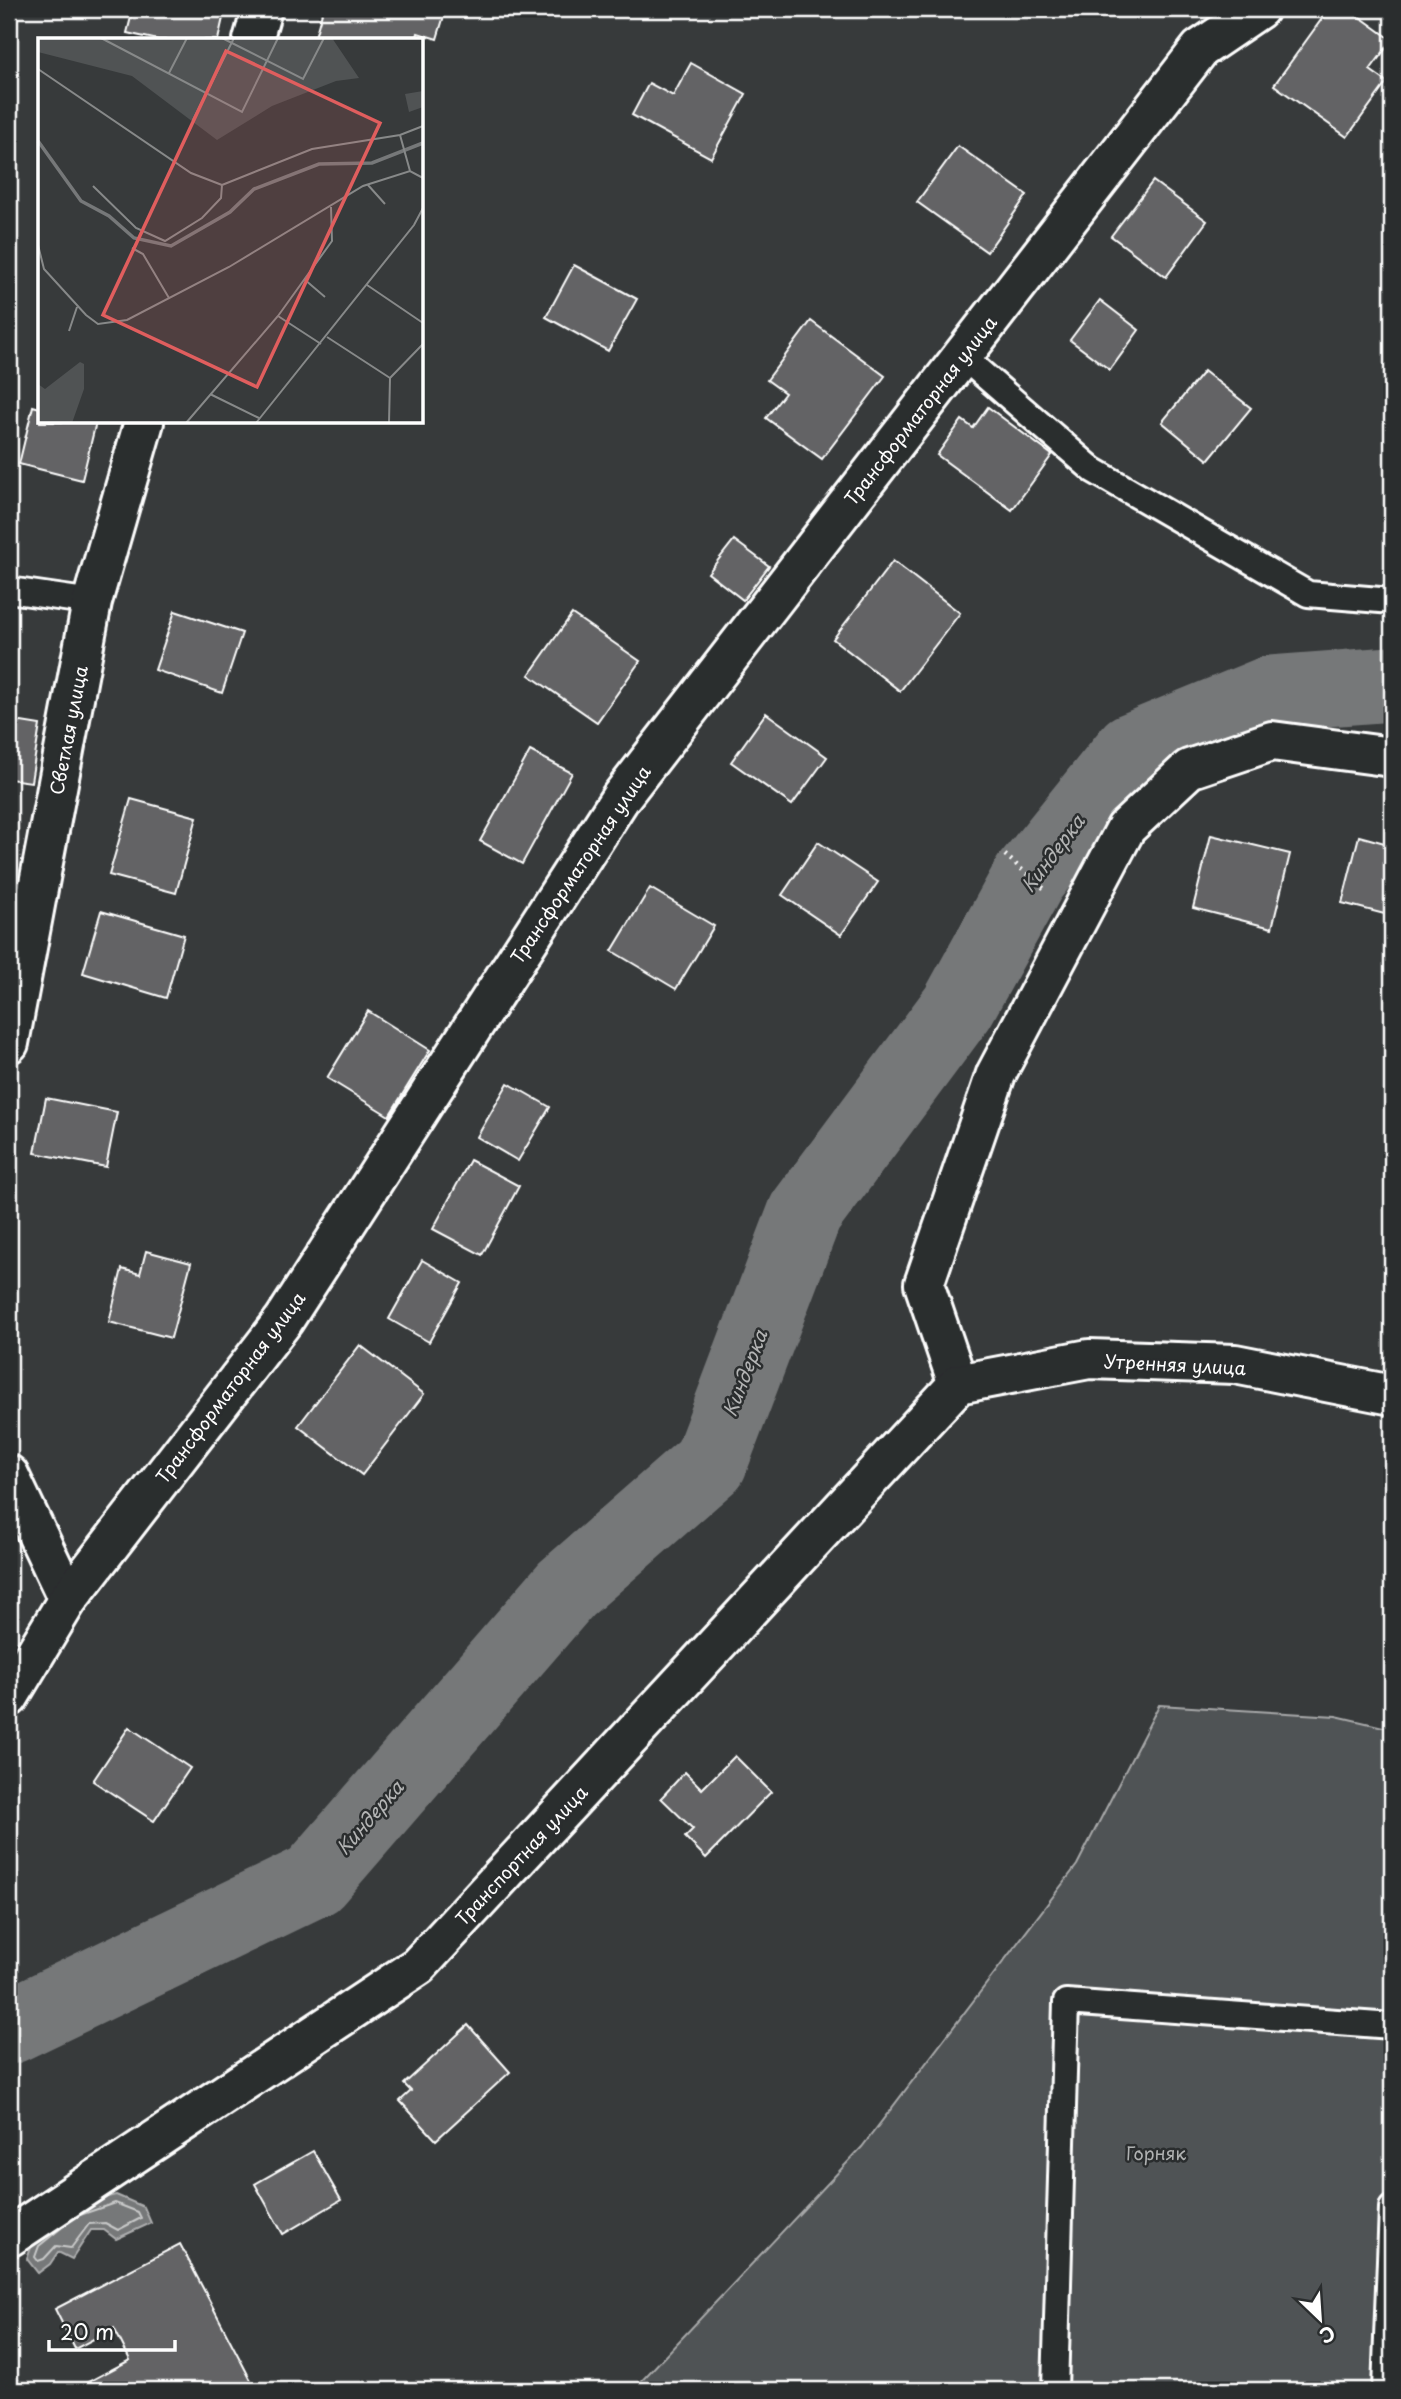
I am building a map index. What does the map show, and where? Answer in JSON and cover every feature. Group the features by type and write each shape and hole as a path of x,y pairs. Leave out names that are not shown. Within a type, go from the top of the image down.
{"street":[{"path":"254,38 262,9"},
{"name":"Трансформаторная улица","path":"9,1697 68,1599 284,1320 621,797 1200,49 1259,9"},
{"name":"Светлая улица","path":"9,1043 16,967 92,602 143,424"},
{"path":"958,1384 924,1284 996,1074 1126,828 1189,769 1272,741 1392,757"},
{"name":"Утренняя улица","path":"958,1384 1089,1359 1235,1364 1392,1395"},
{"name":"Транспортная улица","path":"9,2237 418,1966 958,1384"},
{"path":"9,1475 68,1599"}],"lane":[{"path":"962,356 1093,470 1308,594 1392,601"},
{"path":"9,590 92,602"},
{"path":"1055,2390 1066,2002 1392,2026"},
{"path":"1385,2390 1392,2208"}],"path":[{"path":"1005,855 1078,918"}],"green space":[{"name":"Горняк","path":"1159,1705 1336,1716 1392,1729 1392,2390 633,2390 862,2147 1077,1865"}],"water":[{"path":"116,2195 144,2207 151,2223 116,2239 104,2230 91,2230 72,2259 58,2252 50,2264 38,2273 27,2259 33,2242 99,2199"}],"building":[{"path":"133,9 225,9 218,38 149,38 127,33"},
{"path":"323,9 446,9 437,39 418,33 417,38 315,37"},
{"path":"1329,9 1349,9 1392,40 1370,70 1387,82 1347,137 1274,85"},
{"path":"691,63 746,94 711,158 632,115 649,83 673,96"},
{"path":"958,146 1027,195 987,252 917,202"},
{"path":"1153,181 1207,221 1166,277 1111,236"},
{"path":"574,265 637,299 608,351 546,317"},
{"path":"1100,300 1139,330 1110,370 1070,340"},
{"path":"811,321 885,376 822,459 766,418 785,393 767,380"},
{"path":"1204,371 1251,408 1208,460 1162,422"},
{"path":"33,406 38,407 38,424 96,424 82,480 19,464"},
{"path":"988,407 1052,455 1012,510 937,455 962,420 973,428"},
{"path":"734,540 769,566 743,600 708,573"},
{"path":"893,561 960,613 900,691 833,639"},
{"path":"175,611 242,633 222,693 155,670"},
{"path":"572,614 640,661 597,722 529,675"},
{"path":"766,713 827,757 792,805 731,762"},
{"path":"9,720 40,725 31,782 9,779"},
{"path":"530,751 572,773 522,864 480,841"},
{"path":"131,799 197,817 176,893 109,875"},
{"path":"1211,835 1290,854 1272,928 1193,908"},
{"path":"1359,836 1392,845 1392,916 1342,903"},
{"path":"818,842 878,882 841,935 782,895"},
{"path":"650,888 714,926 676,989 612,951"},
{"path":"101,911 184,935 166,998 83,973"},
{"path":"368,1011 430,1050 389,1116 327,1078"},
{"path":"508,1083 550,1107 518,1161 477,1137"},
{"path":"46,1098 117,1112 106,1167 35,1153"},
{"path":"470,1160 519,1186 482,1255 433,1229"},
{"path":"146,1251 191,1263 171,1338 109,1322 122,1269 140,1274"},
{"path":"422,1260 462,1283 429,1342 389,1319"},
{"path":"360,1345 424,1394 362,1475 298,1426"},
{"path":"129,1727 190,1768 154,1821 93,1781"},
{"path":"735,1756 771,1792 706,1858 685,1837 693,1829 661,1798 685,1772 702,1789"},
{"path":"468,2025 510,2072 436,2140 400,2101 411,2091 404,2084"},
{"path":"313,2151 341,2200 283,2234 255,2184"},
{"path":"180,2244 256,2390 78,2390 77,2388 130,2360 114,2328 75,2349 55,2309"},
{"path":"9,2370 18,2380 20,2390 9,2390"}],"waterway":[{"name":"Киндерка","path":"9,2027 314,1880 566,1589 710,1463 805,1213 958,1007 1029,878 1132,750 1271,693 1392,684"}]}
